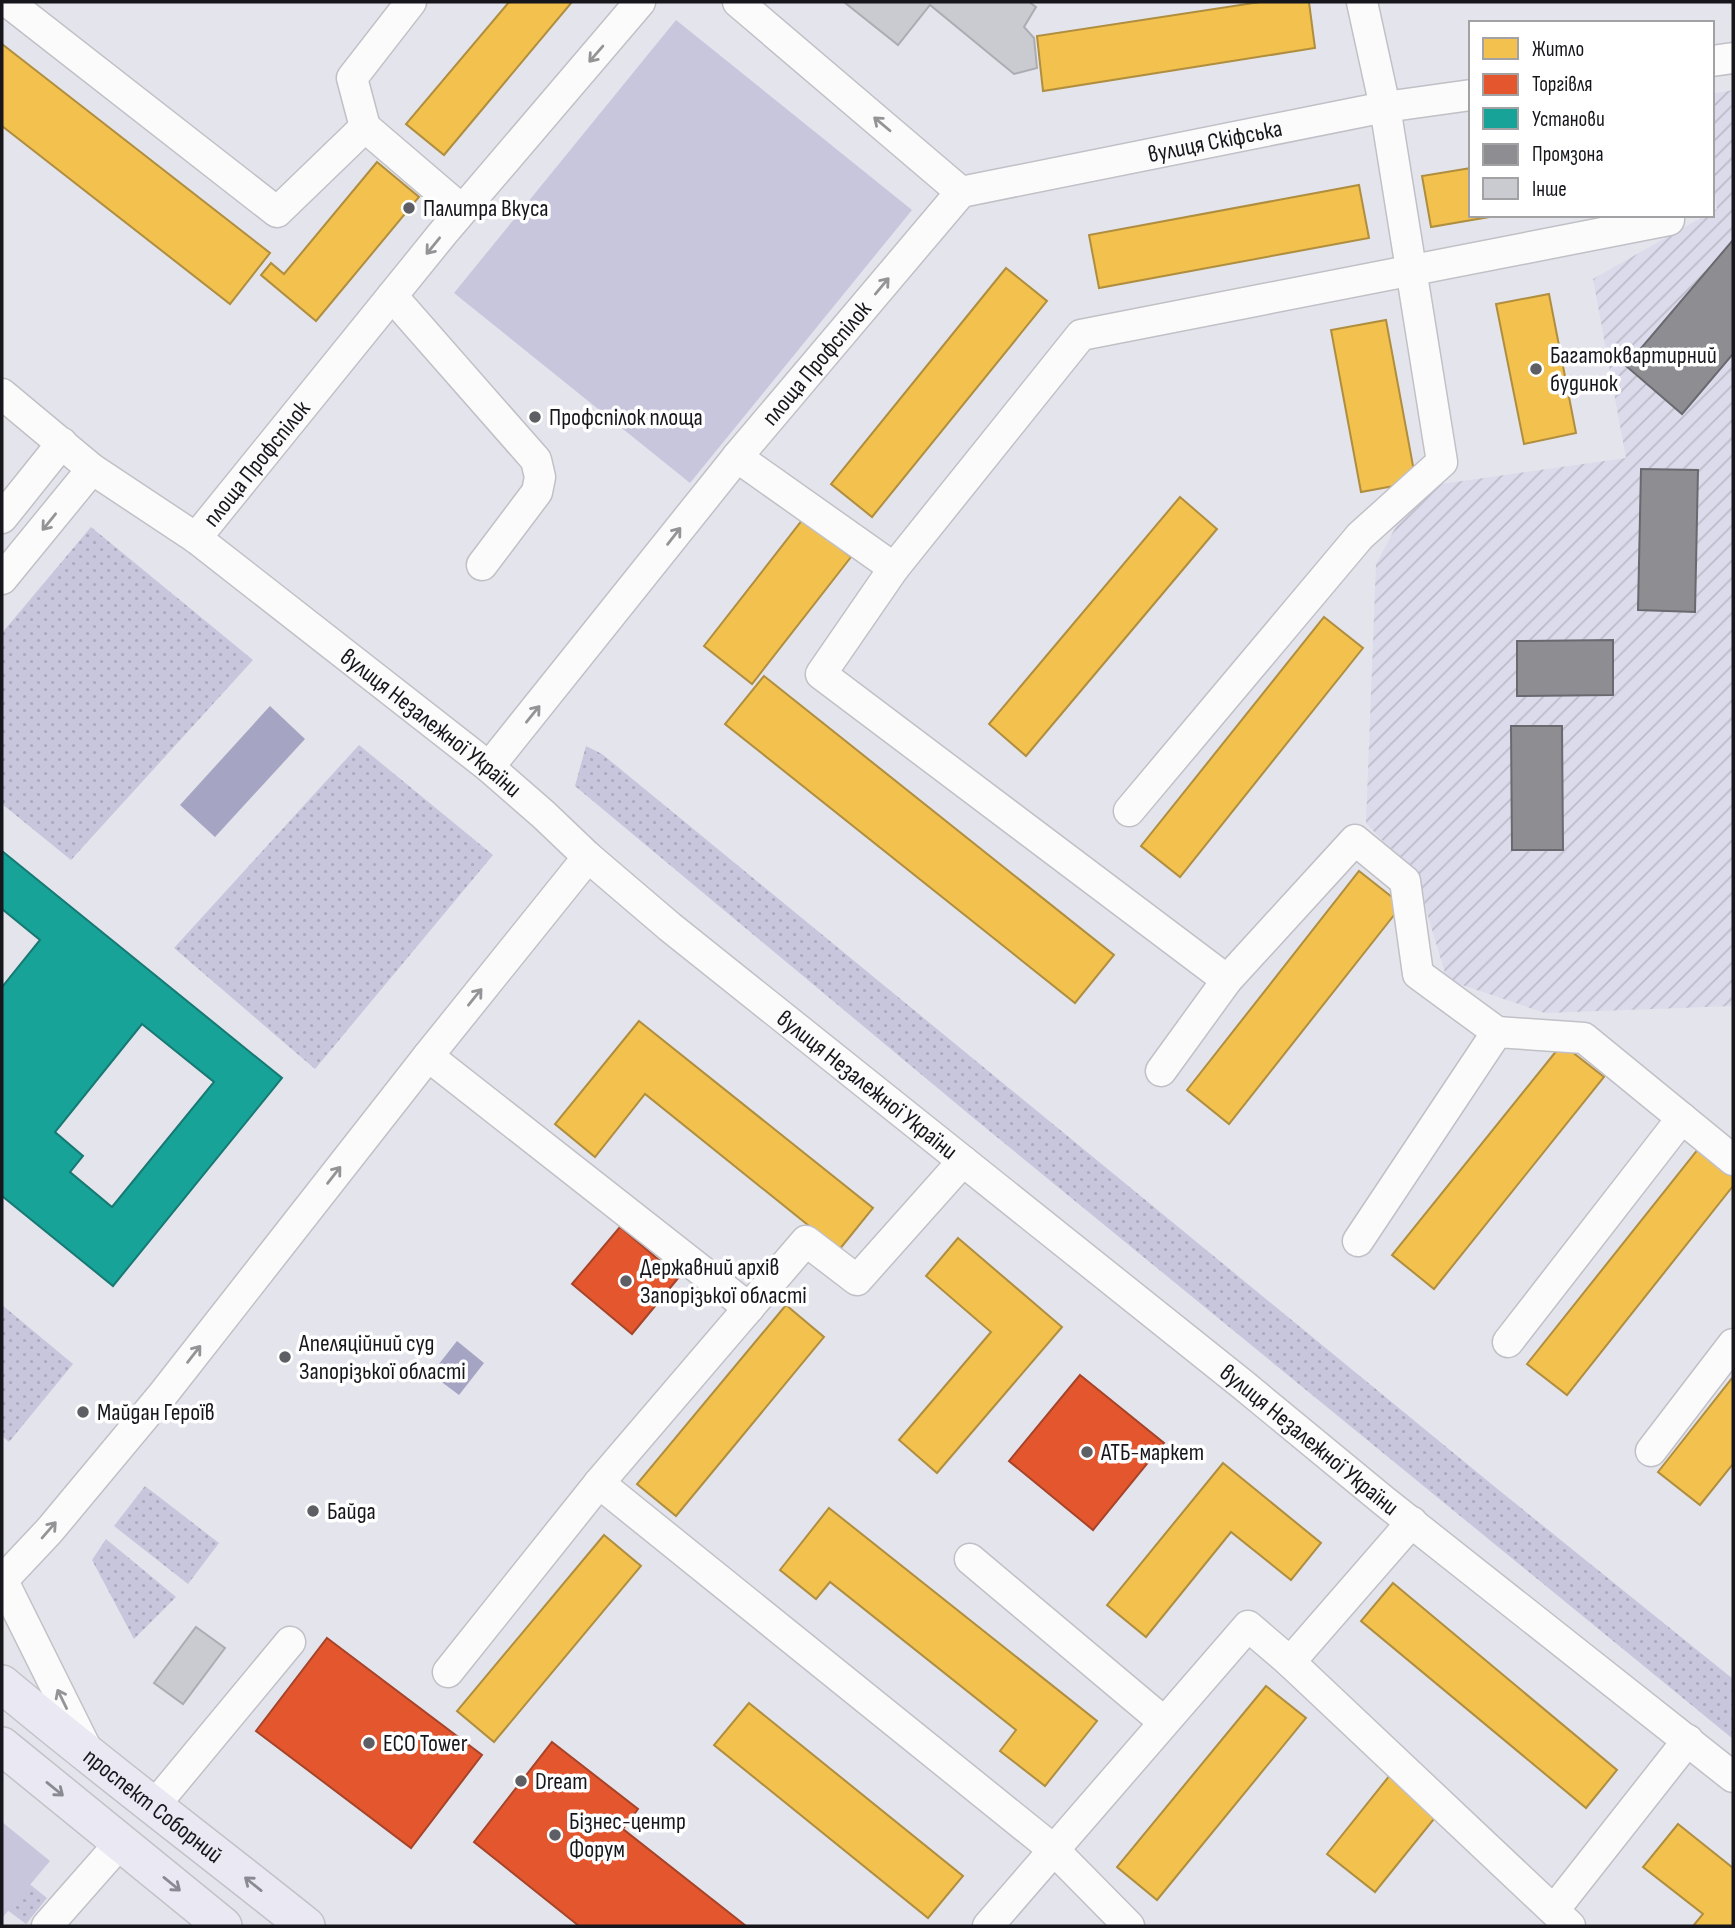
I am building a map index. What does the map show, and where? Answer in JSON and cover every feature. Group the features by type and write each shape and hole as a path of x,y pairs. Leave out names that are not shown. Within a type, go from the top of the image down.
{"main road":[{"name":"проспект Соборний","path":"2,1684 93,1760 306,1926"},
{"name":"проспект Соборний","path":"2,1746 223,1926"},
{"path":"120,1843 154,1806"}],"street":[{"path":"8,2 277,212 365,127"},
{"path":"411,2 352,78 365,127 462,210"},
{"name":"площа Профспілок","path":"196,538 462,210 640,2"},
{"path":"738,2 961,192"},
{"path":"1129,811 1360,536 1442,462 1385,107 1363,2"},
{"path":"1714,61 1733,58"},
{"name":"вулиця Скіфська","path":"961,192 1385,107 1469,95"},
{"name":"площа Профспілок","path":"489,767 737,457 961,192"},
{"path":"1227,980 821,674 894,568 1081,335 1670,220"},
{"path":"392,296 536,460 540,477 537,492 482,565"},
{"name":"вулиця Незалежної України","path":"2,394 92,469 196,538 489,767 670,927 1733,1777"},
{"path":"2,518 62,443"},
{"path":"737,457 894,568"},
{"path":"2,579 92,469"},
{"path":"1161,1071 1227,980 1355,840 1405,881 1418,974 1497,1032 1584,1038 1733,1160"},
{"path":"93,1760 2,1580 49,1531 164,1393 588,857"},
{"path":"1358,1241 1497,1032"},
{"path":"428,1056 748,1308"},
{"path":"1508,1342 1682,1118"},
{"path":"447,1672 599,1483 806,1241 857,1280 963,1161"},
{"path":"1651,1451 1733,1344"},
{"path":"599,1483 1054,1850 1129,1926"},
{"path":"1290,1662 1412,1522"},
{"path":"970,1559 1164,1722"},
{"path":"988,1926 1248,1626 1290,1662 1562,1918 1688,1740"},
{"path":"154,1806 290,1642"},
{"path":"47,1926 120,1843"}],"shaded area":[{"path":"676,20 912,210 690,483 454,293"},
{"path":"1733,90 1733,1006 1545,1013 1447,980 1416,876 1366,823 1376,564 1400,519 1441,484 1626,458 1593,279 1702,217 1714,217 1714,211 1717,209 1714,185 1714,94"},
{"path":"91,527 253,660 71,860 2,804 2,633"},
{"path":"270,706 305,739 215,837 180,805"},
{"path":"359,745 493,855 315,1069 174,948"},
{"path":"586,746 602,754 1733,1679 1733,1739 976,1120 575,786"},
{"path":"2,1305 73,1364 9,1442 2,1436"},
{"path":"457,1341 484,1363 459,1395 431,1374"},
{"path":"145,1486 219,1543 188,1584 114,1526"},
{"path":"106,1539 176,1597 134,1639 92,1560"},
{"path":"2,1822 50,1861 2,1918"},
{"path":"12,1870 47,1898 26,1924 2,1906 2,1875"}],"building: Житло":[{"path":"509,2 572,2 444,155 406,124"},
{"path":"1260,2 1309,2 1315,48 1043,91 1037,36"},
{"path":"2,44 270,253 230,304 2,126"},
{"path":"377,162 419,197 316,321 261,275 271,263 284,274"},
{"path":"1469,168 1469,217 1489,217 1431,227 1422,176"},
{"path":"1359,185 1369,238 1099,288 1089,235"},
{"path":"1006,268 1047,301 872,517 831,484"},
{"name":"Багатоквартирний будинок","path":"1549,294 1576,433 1524,444 1496,304"},
{"path":"1386,320 1416,482 1361,492 1331,330"},
{"path":"1180,497 1217,529 1026,756 989,724"},
{"path":"803,519 851,557 752,684 704,646"},
{"path":"1324,617 1363,648 1180,877 1141,846"},
{"path":"764,676 1114,955 1075,1003 725,724"},
{"path":"1359,871 1402,905 1229,1124 1187,1090"},
{"path":"639,1021 873,1208 839,1250 645,1094 595,1157 555,1124"},
{"path":"1562,1044 1604,1077 1434,1289 1392,1255"},
{"path":"1699,1148 1733,1175 1733,1186 1567,1395 1527,1364"},
{"path":"958,1238 1062,1327 937,1473 899,1440 991,1332 926,1276"},
{"path":"786,1305 824,1337 676,1516 637,1484"},
{"path":"1733,1377 1733,1464 1700,1505 1658,1472"},
{"path":"1223,1463 1321,1543 1291,1580 1231,1532 1146,1637 1107,1605"},
{"path":"829,1508 1097,1721 1045,1786 1000,1751 1016,1730 830,1582 816,1599 780,1570"},
{"path":"604,1535 641,1566 494,1742 457,1711"},
{"path":"1393,1583 1617,1770 1586,1808 1361,1621"},
{"path":"1266,1686 1306,1718 1157,1900 1117,1867"},
{"path":"749,1703 963,1876 928,1918 714,1745"},
{"path":"1390,1775 1438,1814 1375,1892 1327,1854"},
{"path":"1678,1824 1733,1868 1733,1926 1693,1926 1703,1914 1643,1867"}],"building: Торгівля":[{"name":"Державний архів Запорізької області","path":"620,1227 679,1277 632,1334 572,1284"},
{"name":"АТБ-маркет","path":"1080,1375 1164,1443 1093,1530 1009,1461"},
{"name":"ECO Tower","path":"327,1638 482,1755 411,1848 256,1731"},
{"name":"Бізнес-центр Форум","path":"552,1742 638,1809 623,1829 746,1926 579,1926 474,1842"}],"building: Установи":[{"path":"2,851 282,1078 113,1286 2,1196 2,987 40,940 2,909","holes":["142,1024 214,1082 112,1207 70,1172 83,1156 55,1132"]}],"building: Промзона":[{"path":"1733,240 1733,354 1682,414 1626,366"},
{"path":"1641,469 1698,470 1695,612 1638,610"},
{"path":"1613,640 1613,695 1517,696 1517,641"},
{"path":"1511,726 1562,726 1563,850 1512,850"}],"building: Інше":[{"path":"844,2 1029,2 1036,7 1024,27 1034,38 1037,68 1014,74 930,5 898,45"},
{"path":"196,1627 225,1648 183,1704 154,1683"}],"place":[{"name":"Палитра Вкуса","path":"409,208"},
{"name":"Багатоквартирний будинок","path":"1536,369"},
{"name":"Профспілок площа","path":"535,417"},
{"name":"Державний архів Запорізької області","path":"626,1281"},
{"name":"Апеляційний суд Запорізької області","path":"285,1357"},
{"name":"Майдан Героїв","path":"83,1412"},
{"name":"АТБ-маркет","path":"1087,1452"},
{"name":"Байда","path":"313,1511"},
{"name":"ECO Tower","path":"369,1743"},
{"name":"Dream","path":"521,1781"},
{"name":"Бізнес-центр Форум","path":"555,1835"}]}
